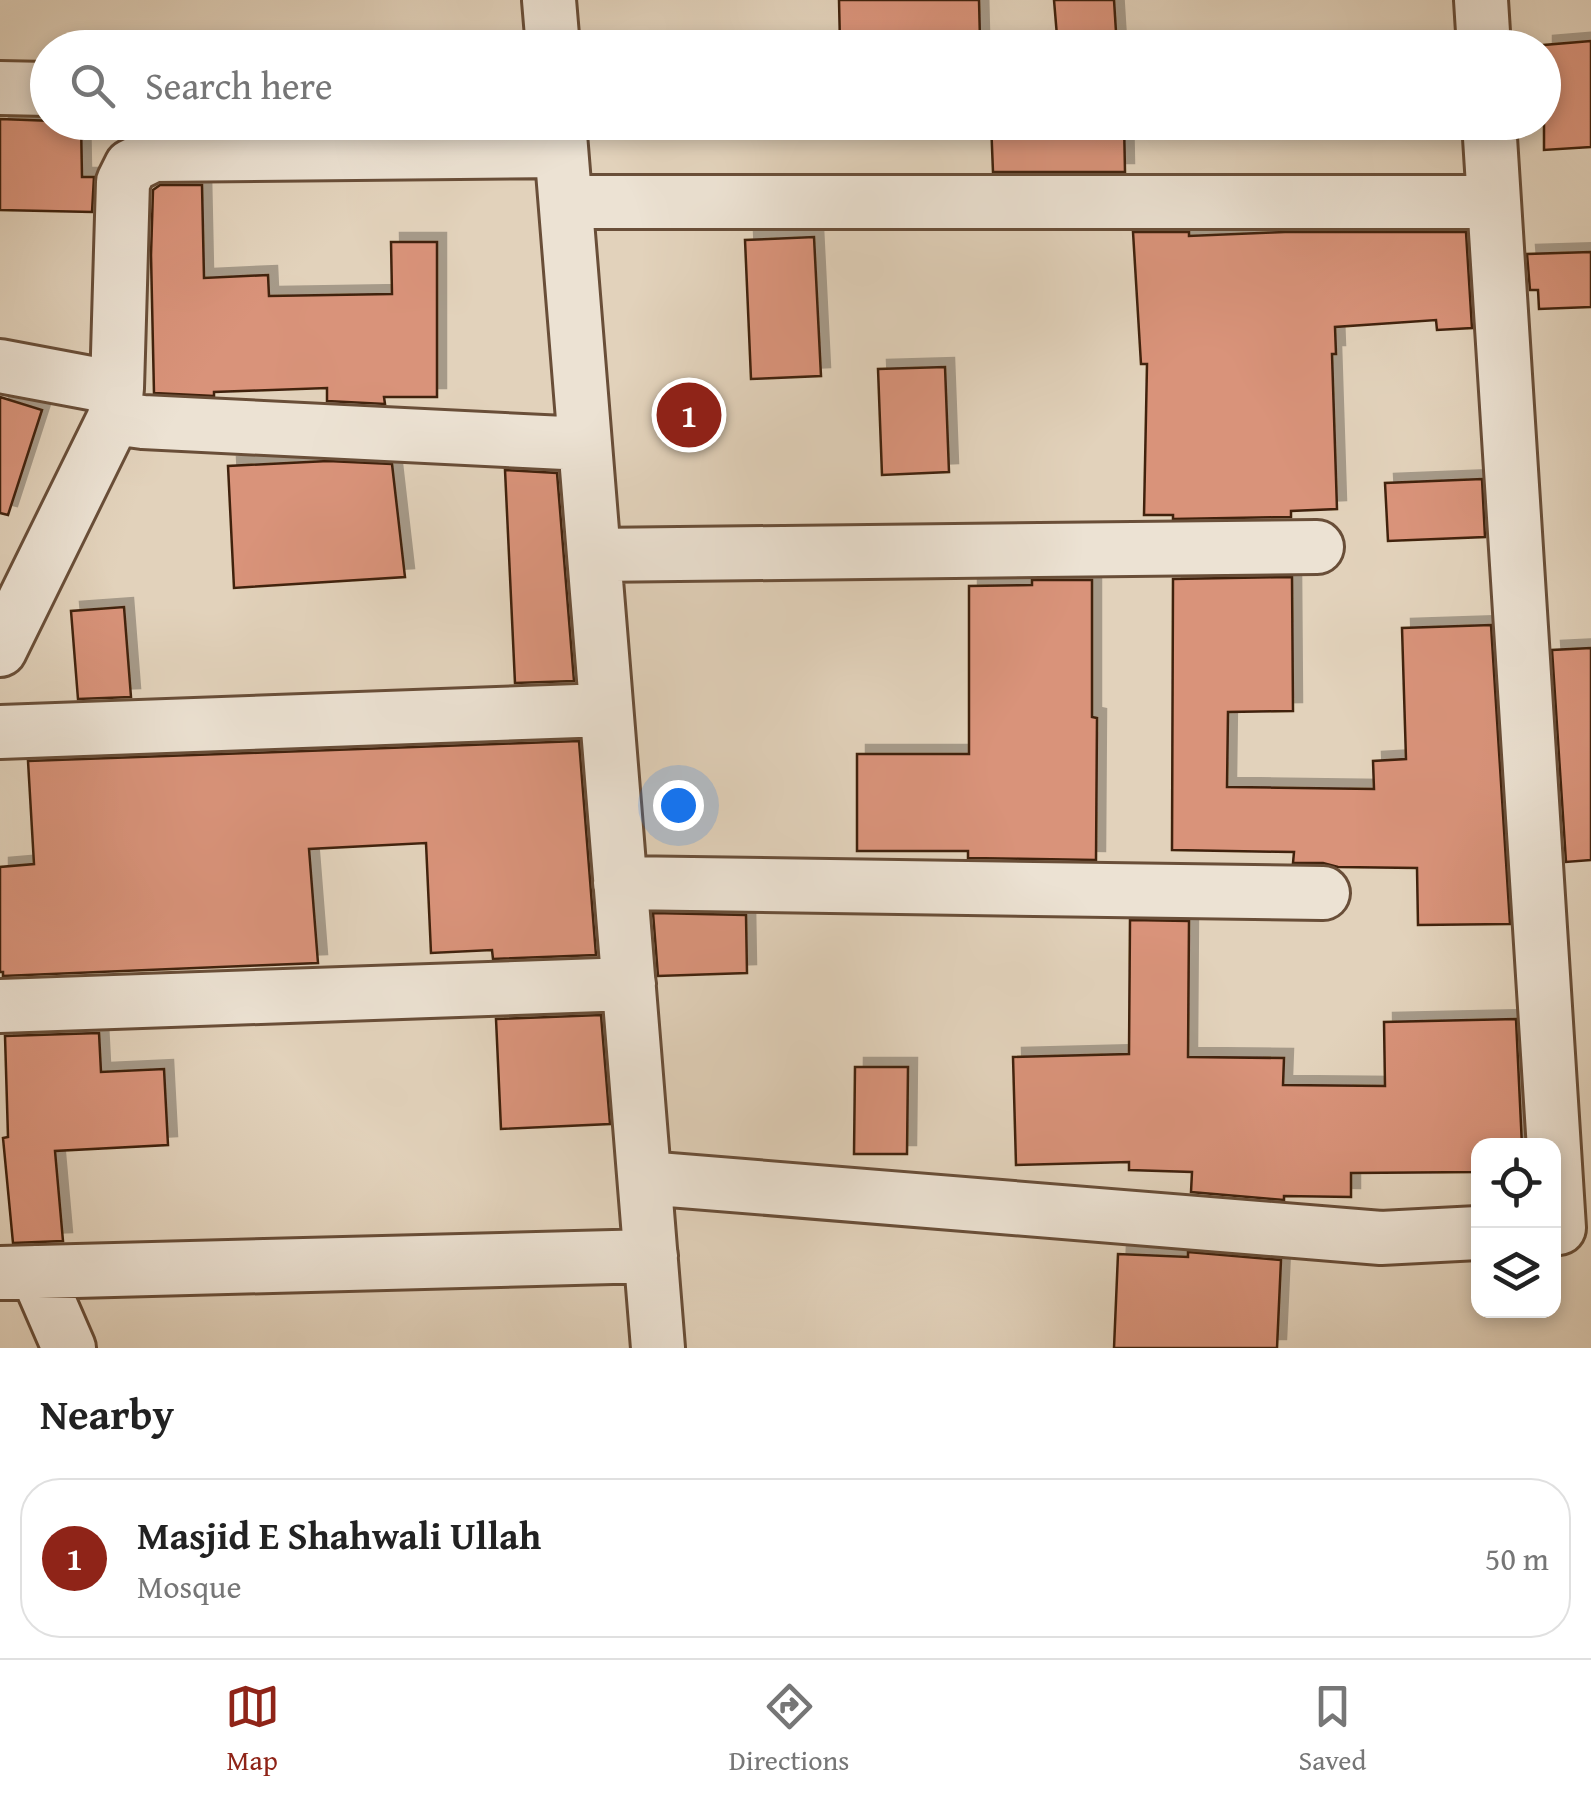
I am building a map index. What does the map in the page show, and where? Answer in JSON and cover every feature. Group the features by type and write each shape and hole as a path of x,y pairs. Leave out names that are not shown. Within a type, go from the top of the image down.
{"street":[{"path":"549,0 552,30"},
{"path":"1481,0 1483,30"},
{"path":"0,88 30,88"},
{"path":"0,650 116,403 127,144 153,154 488,140"},
{"path":"560,140 658,1348"},
{"path":"1490,140 1568,1227"},
{"path":"566,202 1494,202"},
{"path":"0,366 116,403 585,444"},
{"path":"594,555 1317,547"},
{"path":"0,732 606,710"},
{"path":"620,882 1323,893"},
{"path":"0,1006 629,984"},
{"path":"644,1178 1381,1238 1471,1232"},
{"path":"18,1272 651,1256"},
{"path":"18,1272 69,1348"}],"building":[{"path":"839,0 979,0 980,30 840,30"},
{"path":"1054,0 1114,0 1116,30 1056,30"},
{"path":"1591,41 1591,147 1544,150 1544,140 1561,140 1561,44"},
{"path":"0,119 30,120 30,140 81,140 82,177 94,177 92,212 0,210"},
{"path":"992,140 1124,140 1125,172 993,172"},
{"path":"160,185 202,185 204,278 268,275 269,296 392,294 391,242 437,242 437,397 384,397 385,404 327,401 327,388 214,392 214,396 154,393 151,255 153,190"},
{"path":"1133,232 1189,232 1189,236 1466,232 1472,328 1437,330 1436,320 1335,327 1336,354 1332,354 1337,509 1291,511 1291,517 1173,519 1173,515 1144,515 1147,364 1141,364"},
{"path":"814,237 821,376 751,379 745,240"},
{"path":"1591,252 1591,307 1539,309 1538,290 1530,290 1527,254"},
{"path":"945,367 949,472 882,475 878,369"},
{"path":"0,397 42,410 8,515 0,513"},
{"path":"328,461 392,464 405,577 234,588 228,466"},
{"path":"505,470 557,473 574,681 515,683"},
{"path":"1482,479 1485,537 1388,541 1385,483"},
{"path":"1292,577 1293,711 1228,712 1227,787 1374,789 1373,761 1406,759 1402,628 1491,625 1510,924 1418,925 1417,868 1293,863 1294,852 1172,850 1173,579"},
{"path":"1032,580 1092,580 1092,717 1097,718 1096,860 968,858 968,851 857,851 857,754 969,754 969,586 1032,585"},
{"path":"124,607 131,697 78,699 71,611"},
{"path":"1591,648 1591,860 1566,862 1552,650"},
{"path":"579,741 596,955 493,959 492,950 431,953 426,843 309,849 318,963 3,976 0,972 0,867 34,864 28,761"},
{"path":"653,913 746,915 747,973 658,976"},
{"path":"1130,920 1189,921 1188,1057 1284,1058 1283,1085 1385,1086 1384,1022 1516,1019 1522,1138 1471,1138 1471,1172 1351,1173 1351,1197 1284,1196 1284,1200 1191,1192 1192,1172 1129,1170 1129,1162 1016,1165 1013,1057 1129,1054"},
{"path":"601,1015 610,1124 501,1129 496,1019"},
{"path":"99,1033 101,1072 164,1069 168,1145 55,1151 63,1241 13,1243 3,1138 8,1137 5,1036"},
{"path":"855,1067 908,1067 907,1154 854,1154"},
{"path":"1188,1252 1281,1260 1277,1348 1114,1348 1118,1254 1188,1257"}],"place":[{"name":"Masjid E Shahwali Ullah","path":"689,415"}]}
